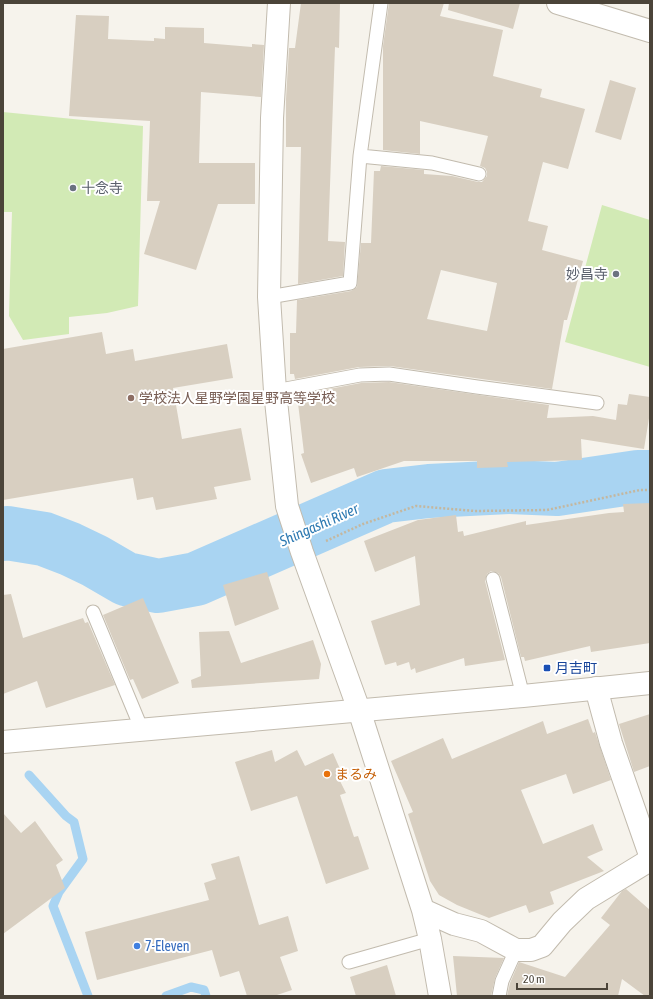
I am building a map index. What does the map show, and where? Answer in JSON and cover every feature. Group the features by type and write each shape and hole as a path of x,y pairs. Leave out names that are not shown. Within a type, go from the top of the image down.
{"street":[{"path":"279,3 272,118 269,297 275,391 287,506 359,710 423,910 430,938 440,996"},
{"path":"558,3 650,31"},
{"path":"3,742 522,696 650,683"},
{"path":"596,688 611,743 650,855"},
{"path":"423,910 454,924 481,931 516,950 531,950 542,946 562,922 586,899 650,860"}],"lane":[{"path":"269,297 350,283 360,156 381,3"},
{"path":"360,156 432,163 479,174"},
{"path":"275,391 360,375 390,374 597,403"},
{"path":"493,579 522,696"},
{"path":"93,612 142,730"},
{"path":"349,962 430,938"},
{"path":"499,996 502,981 516,950"}],"path":[{"path":"302,552 364,524 416,506 475,511 547,510 619,494 640,490 650,490"}],"green space":[{"name":"十念寺","path":"3,112 143,126 138,306 107,313 69,317 69,334 23,340 9,316 12,212 3,212"},
{"name":"妙昌寺","path":"602,205 650,220 650,367 565,342"}],"building":[{"path":"301,3 340,3 339,48 335,47 328,241 345,242 343,276 298,284 301,147 286,147 286,99 289,48 295,48"},
{"path":"389,3 444,3 440,16 503,30 493,76 542,89 540,97 585,109 568,169 543,162 528,221 548,226 542,250 583,261 567,320 564,320 552,389 390,366 359,367 295,379 294,374 290,374 290,333 296,333 297,300 351,291 357,287 361,243 371,243 374,171 380,171 381,166 424,170 424,174 452,176 478,182 482,182 487,176 485,168 480,166 488,136 420,121 420,154 383,150 383,46","holes":["441,270 497,283 487,331 427,319"]},
{"path":"449,3 520,3 513,29 448,10"},
{"path":"76,15 109,16 108,39 154,41 154,38 165,39 165,27 204,28 204,43 252,47 252,44 264,45 261,97 201,92 199,163 255,163 255,204 218,204 196,270 144,254 160,201 147,201 150,121 69,116"},
{"path":"610,80 636,88 621,140 595,132"},
{"path":"102,332 106,354 133,349 135,361 227,344 233,378 173,388 182,439 241,428 251,480 214,487 217,499 156,510 153,497 137,500 133,478 3,500 3,349"},
{"path":"389,382 549,405 547,418 593,416 616,420 618,404 627,405 629,394 650,397 650,412 644,449 581,439 582,460 507,462 508,467 477,468 477,461 404,461 357,477 354,468 311,483 301,454 304,453 297,395 361,383"},
{"path":"650,503 650,643 591,652 590,646 525,661 524,657 521,657 501,577 498,573 491,571 487,574 485,581 505,660 465,666 464,658 416,673 415,668 411,670 409,662 397,666 396,662 385,665 371,621 420,605 415,556 375,572 364,541 418,520 456,515 458,532 463,531 464,536 526,521 526,525 624,512 623,504"},
{"path":"267,572 279,609 235,626 223,585"},
{"path":"11,594 23,638 83,618 85,623 88,622 115,685 46,708 37,681 3,694 3,595"},
{"path":"143,598 179,683 142,699 133,679 130,680 103,615"},
{"path":"229,631 241,663 313,640 321,664 319,679 192,688 191,680 201,676 199,632"},
{"path":"650,714 650,766 634,772 619,724"},
{"path":"588,719 593,733 595,732 611,780 573,794 566,774 521,790 543,844 593,824 603,850 587,857 604,871 550,892 554,904 529,913 526,905 489,918 457,905 439,895 430,881 408,814 413,812 391,761 443,738 452,759 543,721 547,734"},
{"path":"272,750 275,762 297,750 305,766 333,753 344,778 339,779 346,793 340,795 354,837 358,836 369,869 326,884 297,796 251,811 235,762"},
{"path":"3,813 21,833 35,821 63,860 56,865 65,888 3,934"},
{"path":"239,856 259,925 288,916 298,951 280,957 292,990 274,996 247,996 239,971 220,977 212,950 97,980 85,932 209,900 204,883 216,879 211,864"},
{"path":"626,889 650,910 650,996 645,996 622,979 618,996 507,996 510,983 519,962 565,977 610,925 601,918 622,891"},
{"path":"453,956 504,958 495,978 491,996 457,996"},
{"path":"387,965 396,996 356,996 350,977"}],"waterway":[{"name":"Shingashi River","path":"3,534 7,533 44,539 95,561 126,579 158,586 196,579 386,496 429,491 509,487 557,489 638,477 650,477"},
{"path":"29,775 66,816 74,822 83,859 59,892 53,906 88,996"},
{"path":"166,996 191,987 204,990 206,996"}],"place":[{"name":"十念寺","path":"73,188"},
{"name":"妙昌寺","path":"616,274"},
{"name":"学校法人星野学園星野高等学校","path":"131,398"},
{"name":"月吉町","path":"547,668"},
{"name":"まるみ","path":"327,774"},
{"name":"7-Eleven","path":"137,946"}]}
